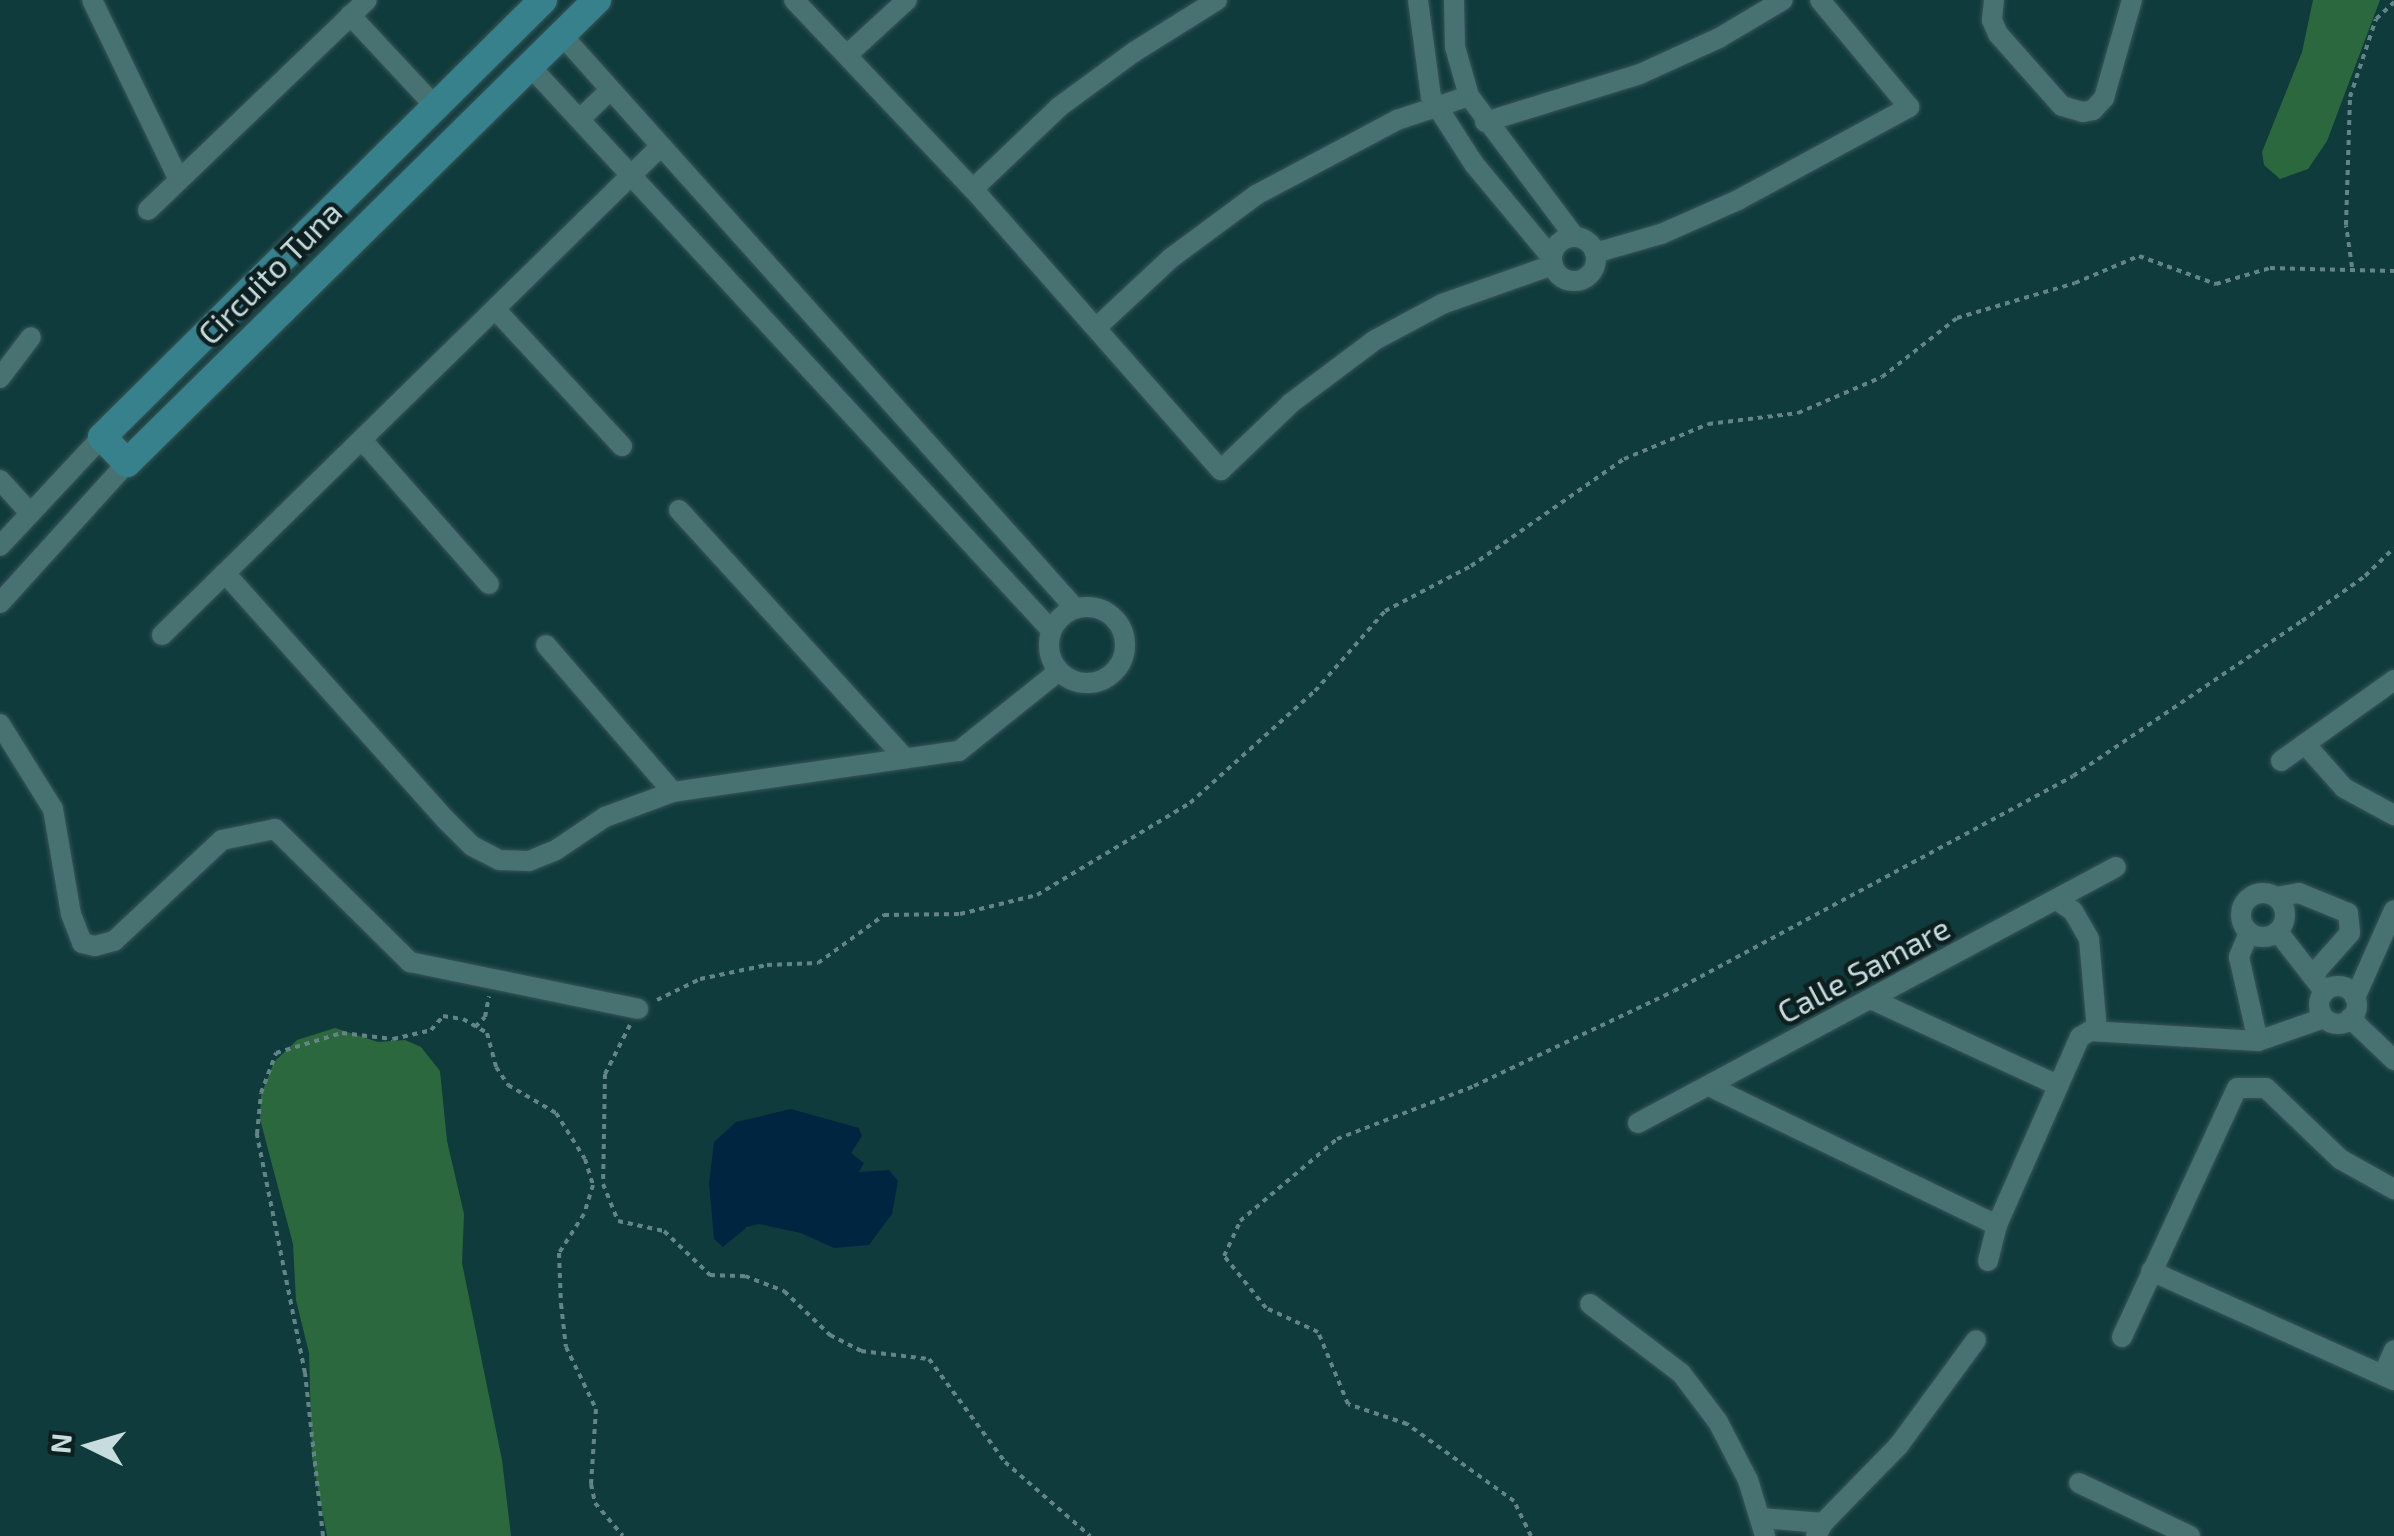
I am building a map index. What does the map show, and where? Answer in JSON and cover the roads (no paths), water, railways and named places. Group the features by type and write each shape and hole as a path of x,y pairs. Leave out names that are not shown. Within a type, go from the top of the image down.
{"street":[{"path":"92,0 178,180"},
{"path":"148,210 366,0"},
{"name":"Circuito Tuna","path":"0,546 102,437 433,104 543,0"},
{"name":"Circuito Tuna","path":"0,603 127,463 596,0"},
{"path":"794,0 973,189 1220,470 1291,403 1374,340 1442,304 1552,262"},
{"path":"848,54 907,0"},
{"path":"973,189 1058,107 1134,52 1217,0"},
{"path":"1418,0 1423,62 1436,105 1474,164 1562,278 1576,281 1590,275 1595,253 1586,241 1575,237 1469,96 1455,47 1454,0"},
{"path":"1486,122 1640,74 1719,38 1783,0"},
{"path":"1595,253 1661,234 1738,200 1909,107 1820,0"},
{"path":"1993,10 1998,34 2062,106 2083,112 2094,110 2104,98 2132,0"},
{"path":"350,16 433,104"},
{"path":"560,34 1075,608"},
{"path":"528,64 1052,630"},
{"path":"580,119 610,90"},
{"path":"1096,328 1171,258 1256,196 1330,152 1436,105 1469,96"},
{"path":"162,635 660,146"},
{"path":"1552,262 1558,244 1575,237"},
{"path":"496,309 622,446"},
{"path":"0,378 31,337"},
{"path":"814,374 843,348"},
{"path":"102,437 127,463"},
{"path":"362,440 489,584"},
{"path":"0,480 30,513"},
{"path":"680,510 905,758"},
{"path":"225,573 448,822 472,846 498,860 528,861 556,850 605,817 673,792 959,751 1059,671"},
{"path":"1096,607 1116,618 1126,649 1118,669 1100,682 1078,682 1059,671 1049,652 1052,630 1075,608 1096,607"},
{"path":"546,645 673,792"},
{"path":"2281,762 2394,680"},
{"path":"0,724 53,809 70,914 82,943 95,946 114,941 222,840 275,829 410,962 638,1009"},
{"path":"2305,744 2344,788 2394,815"},
{"name":"Calle Samare","path":"1638,1123 2116,868"},
{"path":"2276,897 2285,918 2278,932 2264,938 2249,932 2241,920 2243,904 2254,894 2276,897 2299,893 2348,913 2350,933 2319,984 2319,1005 2324,1018"},
{"path":"2057,900 2073,911 2089,939 2097,1031"},
{"path":"1988,1262 1997,1224 2080,1037 2097,1031 2258,1041 2324,1018 2337,1024 2353,1008 2394,910"},
{"path":"2249,932 2239,957 2258,1041"},
{"path":"2278,932 2319,984 2338,986 2394,1060"},
{"path":"1871,999 2057,1084"},
{"path":"1709,1086 1997,1224"},
{"path":"2122,1337 2237,1088 2266,1088 2340,1160 2394,1189"},
{"path":"2152,1271 2388,1377 2394,1350"},
{"path":"1590,1304 1680,1373 1718,1422 1763,1527 1819,1529 1899,1444 1976,1340"},
{"path":"2080,1483 2175,1533"}],"water":[{"path":"791,1109 859,1128 862,1136 851,1153 864,1163 859,1172 889,1170 898,1181 892,1214 869,1245 834,1248 801,1233 759,1224 747,1227 723,1247 714,1239 709,1183 714,1142 736,1122"}]}
